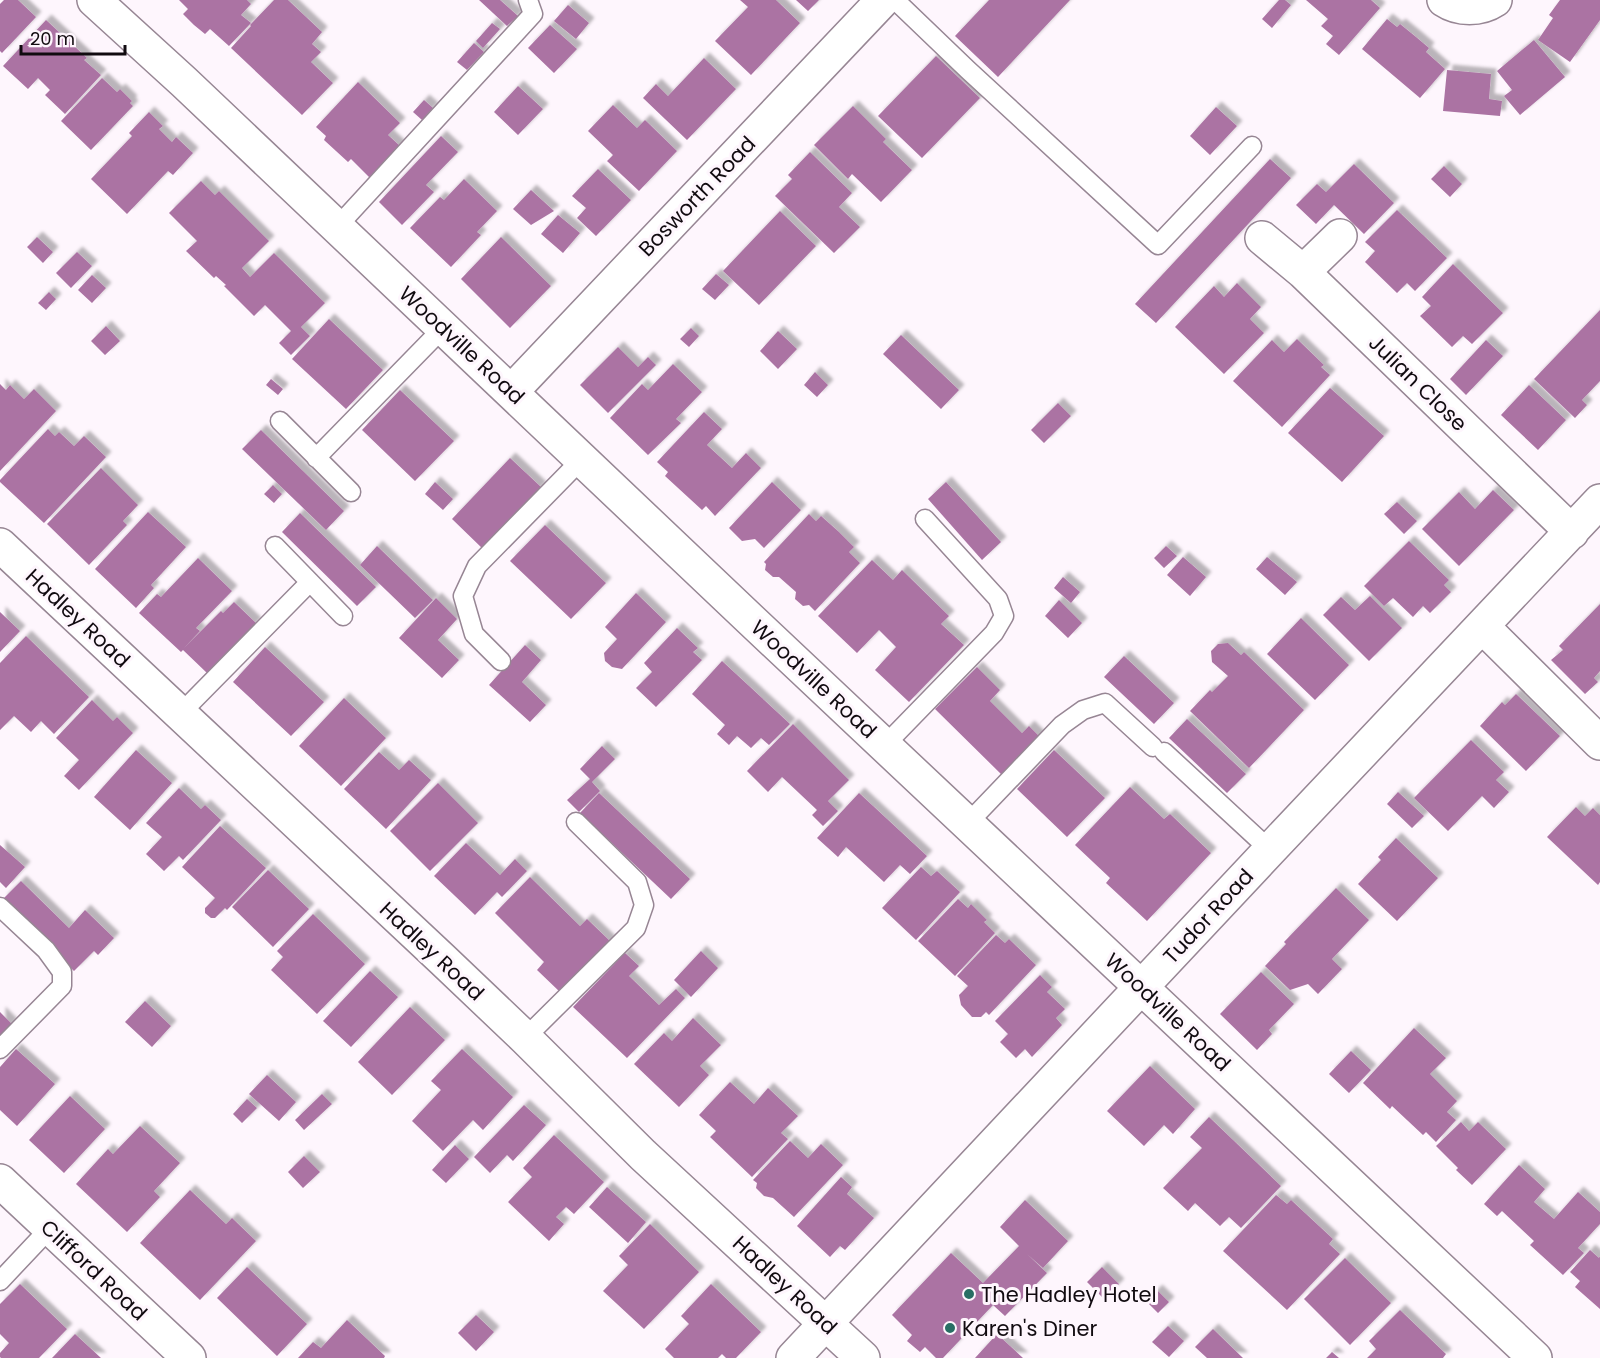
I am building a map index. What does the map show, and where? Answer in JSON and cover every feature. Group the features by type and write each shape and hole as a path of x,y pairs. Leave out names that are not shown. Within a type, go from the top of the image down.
{"street":[{"name":"Bosworth Road","path":"511,392 883,0"},
{"path":"1444,0 1466,8 1486,5 1495,0"},
{"name":"Woodville Road","path":"97,1 1142,987 1524,1354"},
{"path":"1303,272 1340,236"},
{"name":"Julian Close","path":"1262,238 1303,272 1572,532"},
{"name":"Tudor Road","path":"793,1358 1600,501"},
{"name":"Hadley Road","path":"0,545 525,1038 643,1155 863,1358"},
{"path":"1482,626 1600,743"},
{"name":"Clifford Road","path":"0,1181 189,1358"}],"lane":[{"path":"337,227 533,14 528,0"},
{"path":"895,0 1158,245 1252,146"},
{"path":"316,458 443,328"},
{"path":"280,421 351,492"},
{"path":"501,661 474,634 463,596 477,566 582,459"},
{"path":"885,745 994,633 1004,616 998,599 925,519"},
{"path":"275,546 343,616"},
{"path":"180,714 310,582"},
{"path":"968,823 1062,724 1083,710 1106,703 1270,850"},
{"path":"525,1038 636,928 644,905 637,882 576,822"},
{"path":"0,907 46,950 62,972 62,986 0,1049"},
{"path":"0,1281 50,1228"}],"building":[{"path":"4,0 18,0 36,17 2,53 0,51 0,4"},
{"path":"179,0 247,0 251,4 241,15 251,23 229,46 210,29 205,34 194,25 183,14 188,9"},
{"path":"274,0 288,0 322,32 312,44 321,52 311,62 333,83 302,115 231,48"},
{"path":"479,0 500,0 518,16 507,26"},
{"path":"740,0 776,0 800,23 751,75 715,41 748,7"},
{"path":"796,0 819,0 808,11"},
{"path":"989,0 1070,0 998,77 955,36"},
{"path":"1279,0 1285,0 1291,5 1272,28 1262,19"},
{"path":"1306,0 1371,0 1380,8 1339,55 1326,44 1333,36 1321,26 1328,19"},
{"path":"1560,0 1600,0 1600,20 1570,62 1538,40 1553,18 1549,15"},
{"path":"568,5 589,23 576,39 554,21"},
{"path":"1387,19 1397,27 1400,24 1429,48 1426,52 1445,69 1420,98 1362,49"},
{"path":"46,20 87,58 84,60 101,75 65,114 45,95 50,90 38,78 28,89 3,66"},
{"path":"492,23 500,29 483,48 476,41"},
{"path":"550,25 577,49 554,73 528,48"},
{"path":"1534,40 1565,77 1520,115 1504,96 1512,90 1497,71"},
{"path":"474,43 484,52 467,70 457,62"},
{"path":"936,56 980,98 922,158 878,116"},
{"path":"704,58 736,89 687,140 643,98 656,84 668,96"},
{"path":"1447,70 1491,74 1489,99 1502,101 1500,116 1443,111"},
{"path":"102,78 117,92 120,89 132,101 130,103 133,106 91,150 61,121"},
{"path":"358,82 400,123 388,135 400,146 370,178 351,159 348,162 324,140 326,136 316,127"},
{"path":"518,86 543,109 518,135 494,112"},
{"path":"424,100 433,108 422,120 413,112"},
{"path":"613,105 637,128 645,120 677,151 639,191 607,161 613,155 588,131"},
{"path":"853,106 886,139 883,142 912,170 881,202 852,174 848,179 814,145"},
{"path":"1216,107 1237,126 1210,155 1190,136"},
{"path":"149,112 163,126 159,129 172,142 176,137 193,153 173,175 168,171 127,214 91,179 132,136 129,133"},
{"path":"441,136 458,152 426,185 434,192 402,225 379,202"},
{"path":"810,152 852,193 839,207 860,227 834,253 775,196 792,179 788,175"},
{"path":"1270,159 1291,178 1156,323 1135,304"},
{"path":"1354,164 1394,203 1364,234 1334,205 1316,224 1296,205 1317,184 1326,192"},
{"path":"1444,166 1462,184 1450,197 1431,179"},
{"path":"598,169 631,200 596,236 577,218 586,208 572,196"},
{"path":"464,179 497,211 477,232 481,235 451,267 410,228 440,197 444,200"},
{"path":"201,181 215,195 219,191 269,241 242,268 250,277 274,253 325,303 301,327 310,336 291,355 279,343 291,331 265,305 254,316 224,286 226,285 216,276 214,278 186,251 197,241 169,213"},
{"path":"531,190 554,211 531,225 513,209"},
{"path":"1397,210 1447,258 1415,291 1407,283 1397,293 1365,262 1375,251 1365,242"},
{"path":"780,211 816,246 759,305 723,271"},
{"path":"558,215 580,233 563,253 541,234"},
{"path":"37,237 53,252 43,263 27,247"},
{"path":"501,237 551,286 510,328 461,279"},
{"path":"77,252 92,266 71,288 56,273"},
{"path":"1453,264 1503,313 1472,344 1463,336 1452,347 1420,316 1431,306 1422,297"},
{"path":"716,274 729,285 715,300 702,289"},
{"path":"92,275 106,288 92,303 78,290"},
{"path":"1237,283 1261,307 1250,319 1264,333 1224,374 1175,327 1214,286 1224,297"},
{"path":"49,292 56,299 46,310 38,303"},
{"path":"1600,310 1600,381 1582,400 1587,405 1575,418 1534,379"},
{"path":"329,319 383,370 346,409 292,359"},
{"path":"106,326 120,341 105,355 91,341"},
{"path":"691,328 699,336 689,347 680,339"},
{"path":"778,331 797,349 778,369 760,351"},
{"path":"901,335 959,390 941,409 883,354"},
{"path":"1297,339 1324,365 1321,367 1330,375 1282,427 1233,381 1272,340 1284,352"},
{"path":"1486,340 1503,356 1466,395 1450,379"},
{"path":"618,347 638,367 648,357 656,365 608,413 580,385"},
{"path":"673,364 702,392 676,419 681,423 648,455 610,418 642,384 648,390"},
{"path":"815,372 828,385 817,397 804,385"},
{"path":"271,379 283,389 278,395 266,385"},
{"path":"0,384 6,390 10,385 24,399 34,389 56,411 0,471"},
{"path":"1529,385 1566,420 1538,450 1501,415"},
{"path":"1330,388 1384,436 1342,482 1288,433"},
{"path":"400,390 454,441 415,481 362,430"},
{"path":"1058,403 1071,416 1044,443 1031,430"},
{"path":"704,412 722,429 707,445 732,468 746,453 761,468 715,516 706,506 702,510 665,476 668,472 657,462"},
{"path":"48,429 55,436 59,432 74,446 84,436 106,457 44,523 0,480"},
{"path":"261,430 344,511 326,530 242,449"},
{"path":"510,458 541,487 483,549 452,519"},
{"path":"101,468 138,505 123,521 127,525 89,565 47,524"},
{"path":"435,482 453,499 443,510 425,494"},
{"path":"772,482 801,510 764,548 755,539 742,541 729,528"},
{"path":"946,482 1001,542 982,560 928,499"},
{"path":"273,485 282,494 274,503 264,494"},
{"path":"1493,490 1514,510 1459,566 1422,529 1459,492 1475,509"},
{"path":"1397,502 1417,521 1404,534 1384,514"},
{"path":"148,512 186,547 151,585 154,588 136,608 95,569"},
{"path":"300,513 376,587 357,606 282,532"},
{"path":"809,514 816,521 821,516 839,532 854,547 849,552 860,563 815,611 809,605 803,606 795,599 796,592 779,577 773,577 765,570 764,562"},
{"path":"545,525 606,583 571,619 510,561"},
{"path":"1409,541 1449,580 1444,585 1451,592 1430,613 1423,606 1413,617 1393,598 1384,606 1364,586"},
{"path":"377,546 433,600 415,618 360,565"},
{"path":"1166,546 1177,556 1164,568 1154,558"},
{"path":"1183,557 1206,577 1190,596 1167,575"},
{"path":"1267,557 1297,582 1285,595 1256,569"},
{"path":"198,558 232,591 196,628 200,631 184,648 221,611 223,613 234,602 256,623 207,673 139,613 157,594 161,597"},
{"path":"872,560 893,580 902,570 949,616 941,624 964,645 909,702 875,670 896,647 879,630 857,653 818,616"},
{"path":"1063,577 1080,592 1071,603 1054,588"},
{"path":"636,593 666,622 622,669 612,667 605,661 604,653 617,639 605,627"},
{"path":"1370,596 1402,628 1369,661 1323,615 1341,597 1355,610"},
{"path":"436,598 457,619 438,640 459,660 442,678 399,638"},
{"path":"1059,600 1082,623 1068,638 1045,616"},
{"path":"1600,604 1600,671 1594,678 1598,682 1585,694 1551,660 1563,650 1559,646"},
{"path":"0,612 20,631 0,652"},
{"path":"1301,618 1349,665 1315,700 1267,654"},
{"path":"677,628 698,648 693,652 702,660 656,707 636,688 652,672 644,663"},
{"path":"26,636 89,697 54,734 41,721 31,732 14,716 0,730 0,663"},
{"path":"1228,643 1241,655 1244,652 1304,710 1249,768 1190,711 1210,690 1212,692 1228,676 1212,662 1211,651 1218,644"},
{"path":"525,645 541,660 522,682 546,705 530,722 489,685"},
{"path":"265,647 324,702 291,736 233,682"},
{"path":"1124,656 1174,703 1154,724 1104,677"},
{"path":"722,661 790,724 769,745 761,738 751,748 737,736 729,745 717,734 725,725 692,694"},
{"path":"977,667 1000,690 990,701 1022,733 1029,726 1041,738 1003,776 935,709"},
{"path":"1516,694 1560,736 1526,771 1480,726 1502,702 1505,705"},
{"path":"344,698 386,738 341,786 299,746"},
{"path":"92,700 113,721 117,717 133,733 79,790 64,776 79,760 56,738"},
{"path":"1187,719 1246,774 1227,793 1169,738"},
{"path":"793,724 849,780 828,801 838,811 823,826 812,815 817,810 782,777 768,792 747,771"},
{"path":"1471,740 1504,772 1496,780 1509,792 1494,808 1482,796 1448,831 1414,798"},
{"path":"602,746 615,759 592,782 600,791 579,812 567,800 590,779 580,769"},
{"path":"136,750 172,783 130,830 94,797"},
{"path":"1054,750 1105,798 1067,837 1017,789"},
{"path":"379,752 399,770 409,760 431,780 386,829 344,789"},
{"path":"438,783 478,823 430,871 390,831"},
{"path":"1130,787 1164,819 1170,814 1211,853 1147,921 1106,883 1110,878 1075,845"},
{"path":"179,788 201,809 205,805 221,820 183,860 179,856 164,871 146,854 162,837 146,823"},
{"path":"1398,792 1424,816 1412,828 1387,804"},
{"path":"599,793 690,879 671,899 580,813"},
{"path":"859,793 927,856 910,874 900,865 884,882 846,847 838,857 817,838"},
{"path":"1576,807 1585,816 1593,808 1600,815 1600,882 1598,885 1547,837"},
{"path":"220,826 266,868 227,910 225,908 215,918 211,918 205,913 205,908 215,898 182,867"},
{"path":"1396,838 1438,878 1397,921 1358,884 1381,860 1378,857"},
{"path":"466,843 500,875 515,859 527,871 502,897 497,892 475,915 434,876"},
{"path":"0,845 25,867 6,888 0,882"},
{"path":"921,867 931,876 937,871 960,892 916,940 882,908"},
{"path":"268,870 309,909 273,947 232,907"},
{"path":"530,877 580,926 587,919 611,942 561,993 537,970 544,962 495,913"},
{"path":"21,881 69,928 85,910 114,938 98,955 94,951 74,971 2,900"},
{"path":"1336,888 1369,920 1332,959 1342,969 1318,994 1308,984 1290,990 1265,966 1286,944 1284,942"},
{"path":"958,899 968,908 971,904 987,920 984,922 995,933 955,976 918,941"},
{"path":"313,914 365,964 317,1014 271,970 283,957 277,951"},
{"path":"996,935 1005,943 1009,939 1036,965 989,1015 986,1012 981,1017 972,1017 961,1005 959,995 968,986 957,976"},
{"path":"701,951 718,968 691,997 674,980"},
{"path":"625,953 639,966 629,976 659,1005 676,989 685,998 627,1058 573,1007"},
{"path":"370,971 398,997 351,1047 323,1021"},
{"path":"1261,972 1294,1004 1269,1030 1272,1034 1257,1050 1220,1014"},
{"path":"1040,975 1052,987 1047,992 1065,1009 1056,1018 1062,1025 1032,1057 1025,1049 1016,1058 1000,1042 1008,1034 995,1021"},
{"path":"145,1001 171,1026 152,1047 125,1022"},
{"path":"410,1007 445,1040 392,1095 358,1062"},
{"path":"0,1012 12,1024 0,1037"},
{"path":"693,1018 721,1045 700,1066 709,1075 679,1107 634,1064 664,1033 672,1041"},
{"path":"1414,1028 1446,1058 1430,1074 1457,1101 1447,1112 1456,1120 1436,1142 1426,1132 1423,1135 1392,1106 1390,1109 1363,1083"},
{"path":"16,1049 55,1084 17,1126 0,1110 0,1067"},
{"path":"462,1049 513,1097 483,1130 473,1120 443,1151 412,1121 441,1090 431,1081"},
{"path":"1351,1051 1371,1070 1349,1093 1329,1074"},
{"path":"1150,1066 1195,1109 1173,1134 1164,1125 1144,1146 1107,1111"},
{"path":"267,1075 296,1102 279,1121 249,1094"},
{"path":"730,1082 754,1104 768,1088 798,1116 781,1133 788,1139 752,1177 710,1137 716,1131 699,1115"},
{"path":"322,1094 332,1104 304,1130 295,1120"},
{"path":"70,1096 105,1129 64,1173 29,1140"},
{"path":"247,1099 257,1108 242,1123 233,1114"},
{"path":"524,1105 546,1125 513,1161 507,1155 490,1173 474,1157"},
{"path":"1209,1117 1281,1186 1241,1228 1229,1217 1220,1226 1195,1203 1188,1211 1163,1188 1202,1148 1190,1137"},
{"path":"1461,1122 1469,1131 1478,1122 1506,1149 1472,1185 1436,1146"},
{"path":"140,1126 180,1163 154,1191 160,1197 127,1232 76,1184 108,1149 113,1154"},
{"path":"554,1135 604,1182 574,1214 566,1207 556,1217 564,1224 549,1241 508,1202 532,1177 523,1168"},
{"path":"790,1141 808,1158 821,1144 843,1165 794,1217 773,1198 764,1196 756,1188 757,1183 753,1180"},
{"path":"455,1145 469,1159 446,1183 432,1170"},
{"path":"304,1156 320,1172 303,1188 288,1172"},
{"path":"1519,1165 1545,1189 1534,1202 1554,1219 1578,1192 1600,1212 1600,1224 1578,1248 1584,1253 1563,1275 1530,1245 1534,1241 1502,1211 1497,1216 1484,1204"},
{"path":"841,1177 852,1187 847,1194 874,1218 845,1250 840,1246 830,1257 797,1226"},
{"path":"607,1187 646,1222 628,1243 589,1207"},
{"path":"190,1190 226,1224 232,1218 256,1241 200,1300 140,1243"},
{"path":"1276,1195 1287,1204 1291,1200 1333,1239 1329,1244 1340,1254 1287,1310 1223,1251"},
{"name":"The Hadley Hotel","path":"1025,1200 1068,1241 1043,1268 1027,1254 1047,1273 1005,1316 993,1305 943,1358 936,1358 925,1347 920,1352 907,1341 912,1335 892,1315 951,1253 983,1283 1019,1246 1000,1227"},
{"path":"650,1224 699,1272 644,1329 603,1291 628,1265 619,1256"},
{"path":"1590,1250 1599,1258 1600,1256 1600,1309 1575,1287 1580,1281 1570,1272"},
{"path":"1345,1258 1391,1303 1350,1345 1304,1299"},
{"path":"247,1267 307,1324 277,1356 217,1298"},
{"path":"1102,1267 1119,1284 1104,1299 1087,1282"},
{"path":"20,1284 67,1329 39,1358 1,1358 0,1353 9,1343 0,1334 0,1304"},
{"path":"711,1284 761,1332 736,1358 726,1358 722,1354 718,1358 674,1358 665,1349 689,1324 681,1316"},
{"path":"1157,1290 1169,1302 1158,1313 1146,1301"},
{"path":"1400,1310 1446,1354 1443,1358 1367,1358 1376,1349 1369,1341"},
{"path":"476,1315 494,1332 476,1351 458,1333"},
{"path":"347,1320 385,1356 384,1358 298,1358 313,1342 321,1348"},
{"path":"1168,1326 1184,1341 1169,1357 1152,1342"},
{"path":"1213,1329 1243,1358 1207,1358 1195,1347"},
{"path":"75,1334 101,1358 52,1358"},
{"path":"997,1334 1023,1358 975,1358"},
{"path":"1332,1352 1339,1358 1326,1358"}],"place":[{"name":"The Hadley Hotel","path":"969,1294"},
{"name":"Karen's Diner","path":"950,1328"}]}
